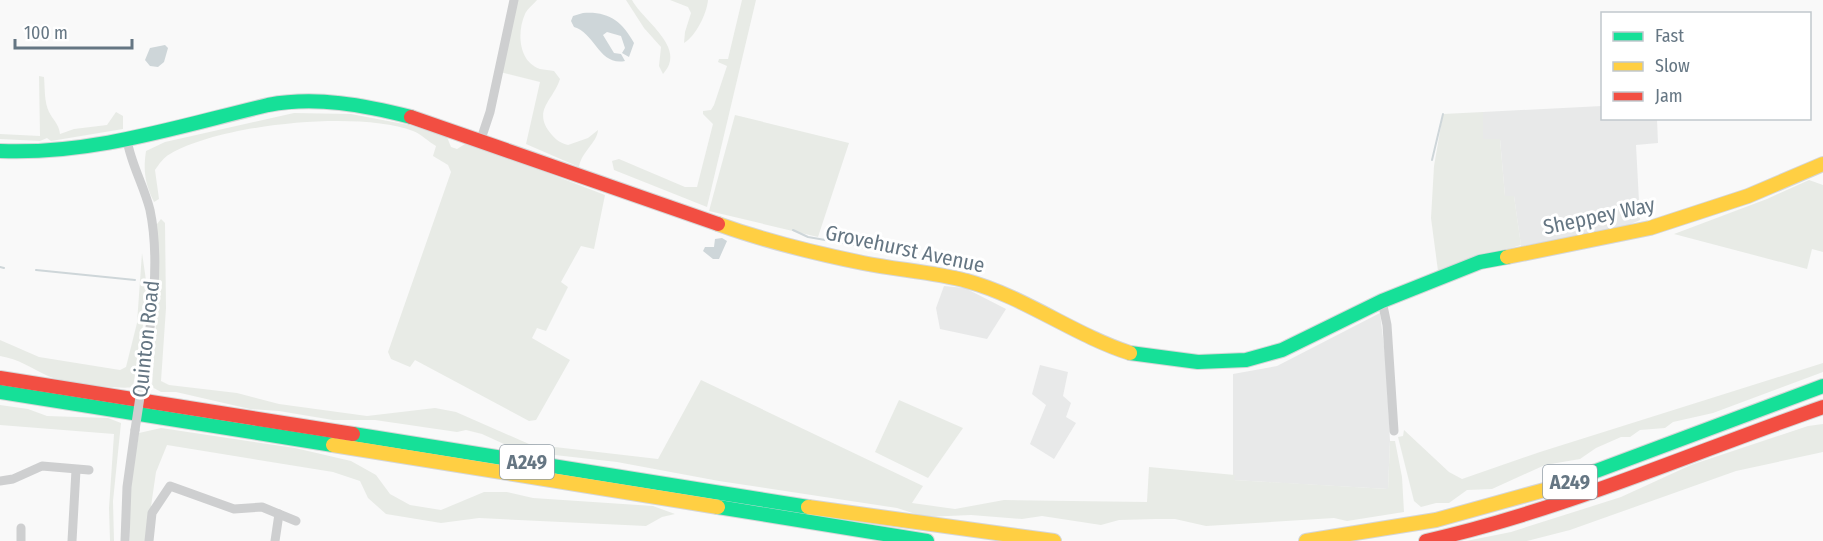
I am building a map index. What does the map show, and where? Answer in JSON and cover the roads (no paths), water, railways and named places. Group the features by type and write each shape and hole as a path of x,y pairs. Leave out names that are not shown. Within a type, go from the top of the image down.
{"main road":[{"name":"Grovehurst Avenue","path":"0,151 50,150 127,140 266,105 308,101 396,112 481,139 758,238 863,263 967,281 1034,307 1093,339 1138,356 1207,362 1262,356 1303,341 1382,301"},
{"name":"Sheppey Way","path":"1382,301 1480,262 1611,238 1687,217 1749,196 1823,164"},
{"name":"A249","path":"0,378 885,519 1054,541"},
{"name":"A249","path":"1306,541 1376,532 1494,506 1565,484 1823,386"},
{"name":"A249","path":"0,392 927,541"},
{"name":"A249","path":"1426,541 1503,524 1571,502 1823,406"}],"street":[{"path":"481,139 490,112 513,0"},
{"name":"Quinton Road","path":"126,541 128,480 151,315 153,243 150,211 130,156 127,140"},
{"path":"1382,301 1387,325 1394,431"},
{"path":"0,482 14,479 42,466 89,470"},
{"path":"72,541 76,470"},
{"path":"149,541 152,513 170,486 234,508 262,507 296,521"},
{"path":"275,541 279,514"},
{"path":"21,528 21,541"}],"waterway":[{"path":"1432,160 1443,114"},
{"path":"793,230 808,237 898,256"},
{"path":"0,267 4,268"},
{"path":"36,270 135,280"}]}
